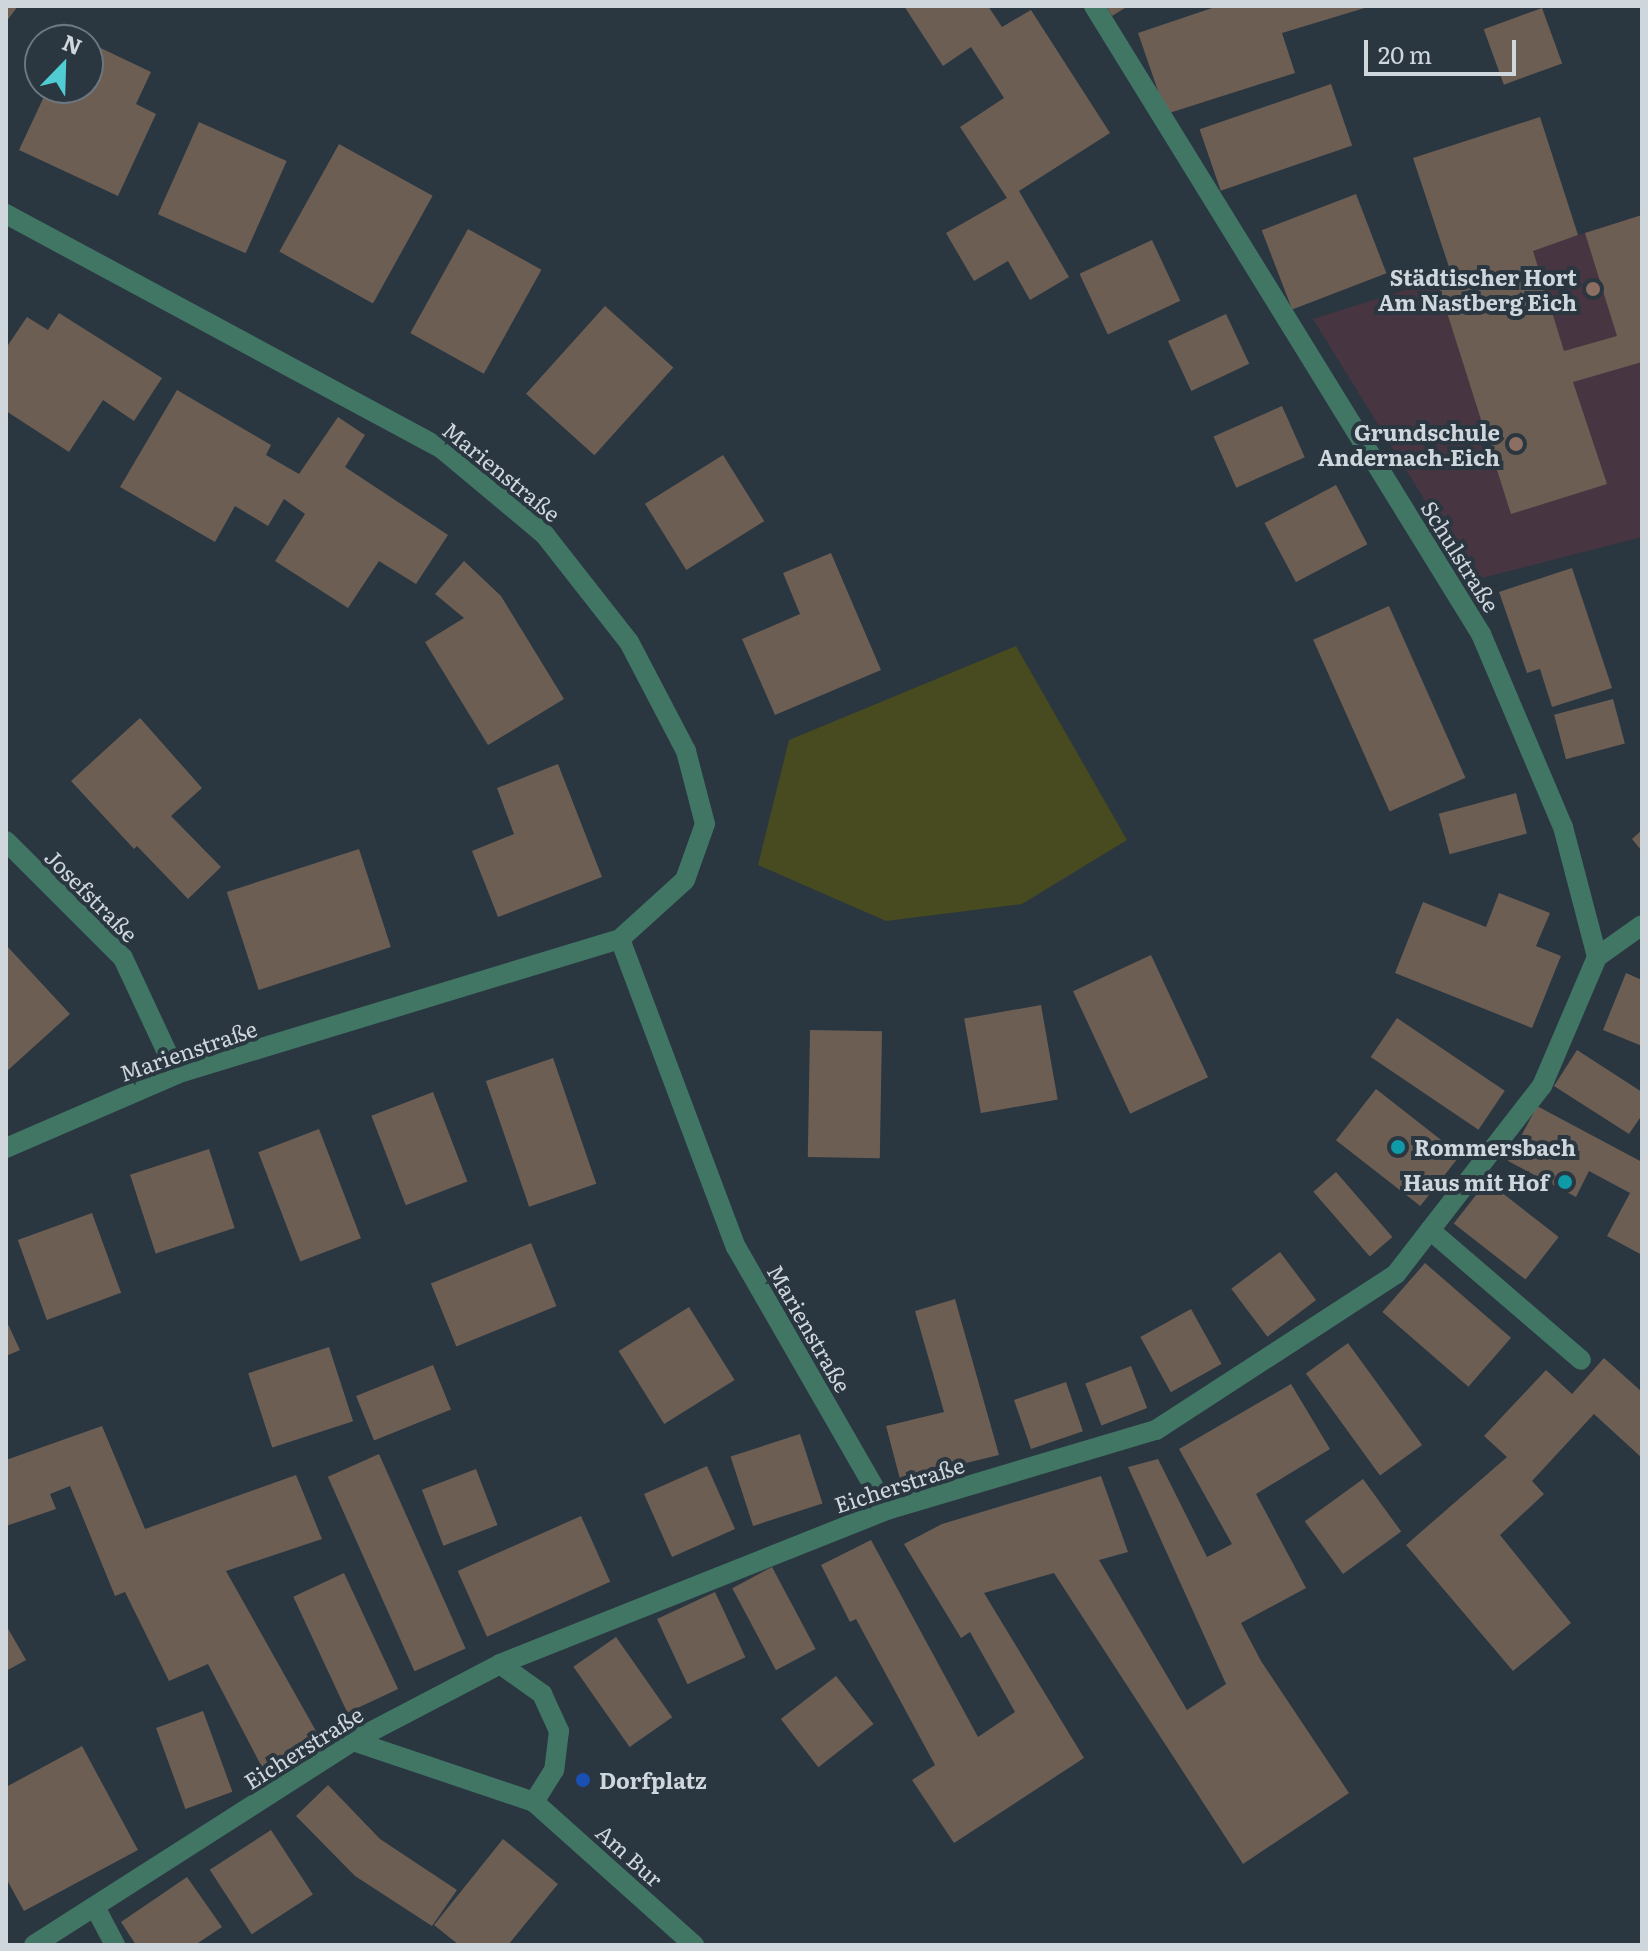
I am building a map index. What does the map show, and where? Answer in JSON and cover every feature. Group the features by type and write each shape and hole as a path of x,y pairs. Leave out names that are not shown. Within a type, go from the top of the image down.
{"street":[{"name":"Schulstraße","path":"1094,6 1481,634 1563,827 1597,957"},
{"name":"Marienstraße","path":"6,214 441,448 545,535 629,642 686,751 705,824 685,880 620,939 177,1074 6,1148"},
{"name":"Josefstraße","path":"6,841 123,958 177,1074"},
{"path":"1597,957 1642,925"},
{"name":"Marienstraße","path":"620,939 736,1247 887,1510"},
{"name":"Eicherstraße","path":"34,1945 353,1741 500,1664 887,1510 1156,1430 1396,1274 1542,1086 1597,957"},
{"path":"1430,1230 1581,1360"},
{"path":"500,1664 542,1694 559,1731 554,1770 534,1802"},
{"name":"Am Bur","path":"353,1741 534,1802 694,1945"},
{"path":"95,1907 115,1945"}],"shaded area":[{"name":"Grundschule Andernach-Eich","path":"1642,215 1642,537 1474,580 1313,319"}],"green space":[{"path":"1016,646 1127,840 1022,904 886,921 758,865 789,740"}],"building":[{"path":"6,6 18,6 6,22"},
{"path":"904,6 988,6 1002,27 1031,10 1110,133 1019,191 1069,277 1030,300 1008,261 974,281 946,233 1007,198 960,127 1004,98 971,47 943,66"},
{"path":"1106,6 1128,6 1112,16"},
{"path":"1218,6 1368,7 1282,33 1295,73 1166,114 1138,33"},
{"path":"1542,8 1562,63 1504,85 1484,29"},
{"path":"104,50 151,72 136,104 156,114 118,196 19,150 41,104 104,104"},
{"path":"1331,84 1352,145 1221,191 1200,129"},
{"path":"1540,117 1578,235 1533,251 1564,351 1617,336 1585,233 1642,215 1642,362 1573,382 1607,484 1511,514 1437,281 1452,276 1413,158"},
{"path":"199,122 287,161 246,253 158,214"},
{"path":"339,144 433,196 373,303 279,252"},
{"path":"1356,194 1386,273 1292,310 1262,230"},
{"path":"468,229 541,270 484,374 410,333"},
{"path":"1152,240 1180,301 1108,335 1079,274"},
{"path":"605,306 673,368 594,455 526,394"},
{"path":"59,313 162,378 134,421 103,400 69,452 6,411 6,348 27,317 48,330"},
{"path":"1226,314 1249,364 1191,391 1168,341"},
{"path":"177,390 271,445 266,455 299,474 338,417 365,435 345,467 448,535 416,584 379,561 348,608 275,561 305,514 284,499 268,526 235,506 215,542 120,487"},
{"path":"1282,406 1305,457 1236,488 1213,437"},
{"path":"723,455 764,521 686,570 645,504"},
{"path":"1336,485 1367,544 1296,582 1264,523"},
{"path":"831,553 881,670 775,715 742,639 800,614 783,573"},
{"path":"464,561 501,596 564,699 488,745 425,642 464,618 435,594"},
{"path":"1572,568 1612,688 1552,707 1540,669 1527,673 1499,592"},
{"path":"1389,606 1465,778 1390,812 1313,640"},
{"path":"1613,699 1625,743 1566,759 1554,715"},
{"path":"140,718 202,788 171,816 221,867 188,899 137,846 134,849 71,781"},
{"path":"558,764 602,877 498,917 472,851 514,834 497,788"},
{"path":"1516,793 1527,834 1450,854 1439,814"},
{"path":"1642,830 1642,851 1632,839"},
{"path":"359,849 391,947 259,990 227,892"},
{"path":"1499,893 1550,913 1536,946 1561,956 1532,1028 1395,973 1423,902 1486,927"},
{"path":"6,945 70,1014 6,1072"},
{"path":"1151,955 1208,1077 1130,1114 1073,991"},
{"path":"1626,973 1642,980 1642,1046 1603,1030"},
{"path":"1041,1005 1058,1100 981,1113 964,1019"},
{"path":"1397,1018 1505,1091 1478,1130 1371,1057"},
{"path":"810,1030 882,1031 880,1158 808,1157"},
{"path":"1577,1050 1642,1092 1642,1115 1629,1134 1554,1086"},
{"path":"553,1058 596,1184 529,1207 486,1081"},
{"name":"Rommersbach","path":"1376,1089 1460,1155 1420,1206 1336,1140"},
{"path":"433,1092 467,1182 406,1205 371,1116"},
{"name":"Haus mit Hof","path":"1537,1106 1642,1162 1642,1255 1607,1236 1630,1193 1589,1171 1576,1197 1508,1161"},
{"path":"319,1129 361,1238 300,1262 258,1152"},
{"path":"209,1149 235,1228 156,1254 130,1175"},
{"path":"1336,1172 1392,1237 1370,1257 1313,1192"},
{"path":"1487,1181 1559,1237 1525,1280 1454,1224"},
{"path":"92,1213 121,1293 47,1320 18,1240"},
{"path":"531,1243 556,1306 456,1347 431,1283"},
{"path":"1280,1252 1316,1300 1267,1337 1231,1289"},
{"path":"1425,1263 1511,1338 1468,1387 1382,1312"},
{"path":"955,1299 999,1455 900,1479 886,1426 944,1412 915,1311"},
{"path":"689,1307 735,1380 664,1424 619,1351"},
{"path":"1191,1309 1222,1364 1171,1392 1140,1337"},
{"path":"6,1320 20,1350 6,1356"},
{"path":"1348,1343 1422,1445 1380,1476 1306,1374"},
{"path":"329,1347 353,1421 272,1447 248,1373"},
{"path":"1604,1358 1642,1392 1642,1458 1594,1414 1532,1481 1544,1494 1500,1535 1571,1623 1513,1671 1406,1545 1507,1457 1484,1436 1546,1370 1572,1394"},
{"path":"433,1365 451,1410 374,1441 356,1396"},
{"path":"1131,1366 1147,1408 1101,1426 1085,1384"},
{"path":"1066,1382 1083,1431 1031,1449 1014,1400"},
{"path":"1291,1384 1330,1449 1256,1494 1306,1588 1241,1623 1261,1661 1349,1793 1243,1864 1054,1573 984,1593 1084,1758 954,1843 912,1780 935,1765 856,1619 850,1622 821,1565 871,1540 978,1737 1015,1712 970,1632 961,1638 904,1544 942,1524 1101,1476 1128,1552 1099,1560 1187,1710 1226,1684 1128,1467 1158,1459 1207,1557 1232,1544 1179,1449"},
{"path":"102,1426 145,1529 296,1475 322,1539 226,1571 321,1740 264,1771 208,1664 169,1681 125,1592 115,1596 70,1486 50,1494 56,1509 6,1526 6,1460"},
{"path":"800,1434 823,1503 753,1526 731,1457"},
{"path":"379,1454 466,1649 414,1671 328,1477"},
{"path":"707,1466 735,1529 672,1557 644,1494"},
{"path":"476,1469 498,1525 443,1546 422,1490"},
{"path":"1363,1479 1401,1532 1343,1574 1305,1521"},
{"path":"581,1516 610,1582 487,1637 458,1571"},
{"path":"772,1567 816,1649 776,1670 732,1588"},
{"path":"344,1573 398,1689 347,1713 293,1597"},
{"path":"715,1592 745,1657 687,1684 657,1619"},
{"path":"6,1625 26,1660 6,1671"},
{"path":"616,1637 672,1717 630,1747 573,1667"},
{"path":"836,1676 874,1724 818,1767 781,1719"},
{"path":"203,1711 232,1792 185,1809 156,1728"},
{"path":"82,1746 138,1850 24,1911 6,1878 6,1787"},
{"path":"328,1785 380,1839 457,1890 432,1926 355,1876 296,1816"},
{"path":"271,1830 313,1895 252,1934 210,1870"},
{"path":"503,1839 558,1884 508,1945 459,1945 434,1925"},
{"path":"187,1877 222,1927 195,1945 136,1945 121,1922"}],"place":[{"name":"Städtischer Hort Am Nastberg Eich","path":"1593,289"},
{"name":"Grundschule Andernach-Eich","path":"1516,444"},
{"name":"Rommersbach","path":"1398,1147"},
{"name":"Haus mit Hof","path":"1565,1182"},
{"name":"Dorfplatz","path":"583,1780"}]}
